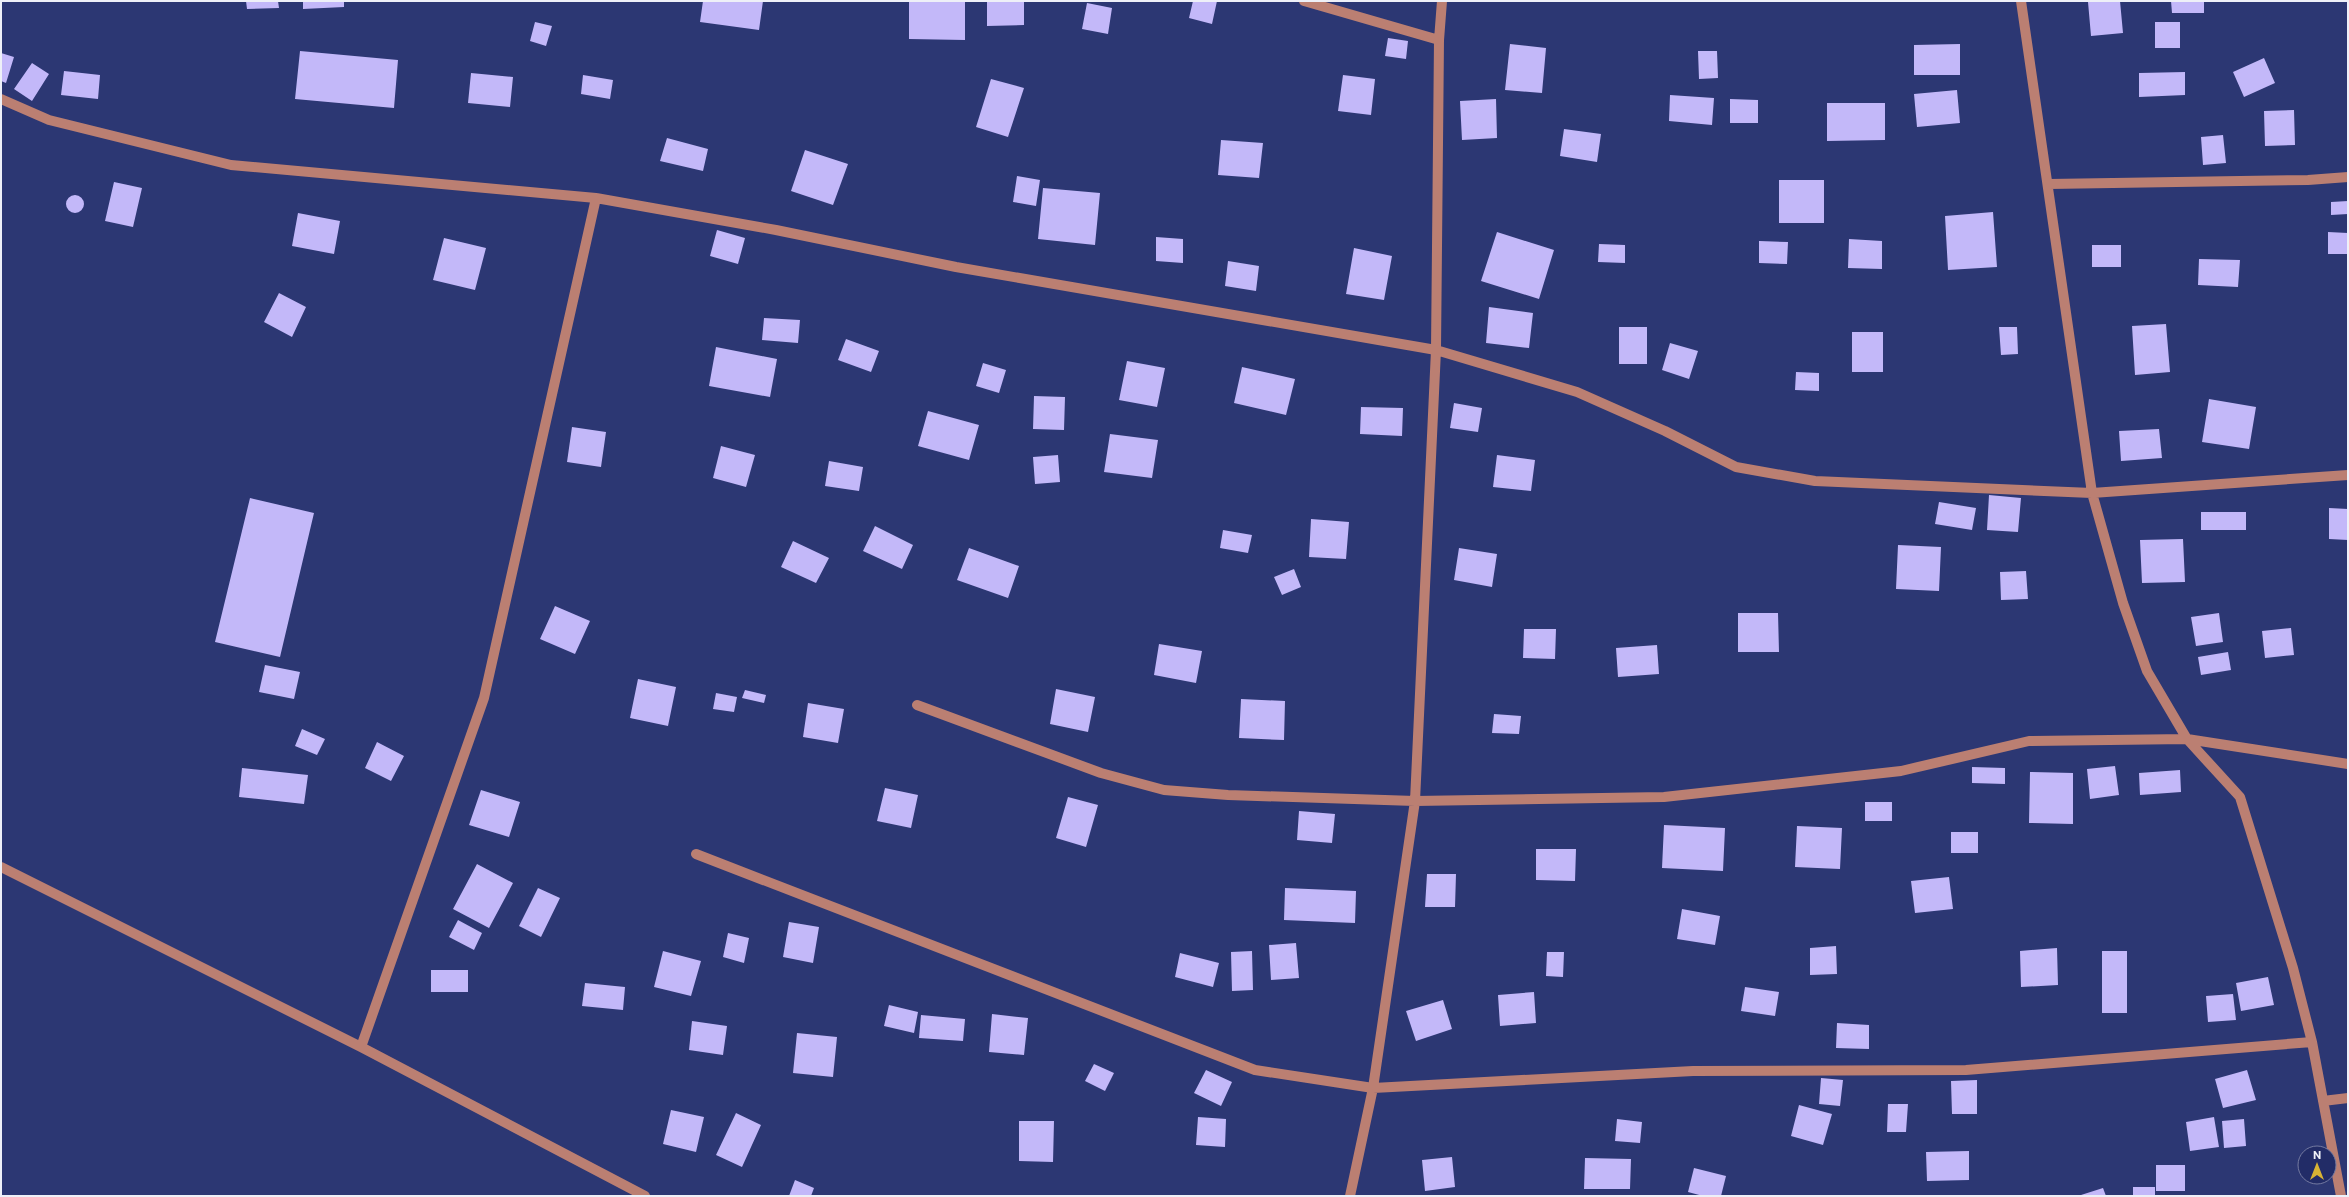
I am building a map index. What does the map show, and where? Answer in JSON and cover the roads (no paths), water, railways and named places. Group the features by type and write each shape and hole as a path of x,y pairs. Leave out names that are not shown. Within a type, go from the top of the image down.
{"street":[{"path":"1304,1 1439,40"},
{"path":"1350,1196 1373,1088 1415,801 1436,350 1439,40 1442,1"},
{"path":"2021,1 2049,184 2092,493 2123,603 2146,671 2187,739 2240,797 2293,968 2312,1042 2341,1196"},
{"path":"1,99 50,120 231,166 596,198 776,230 956,267 1436,350 1577,392 1665,431 1736,467 1815,481 2092,493 2348,475"},
{"path":"2049,184 2308,180 2348,177"},
{"path":"361,1048 484,698 596,198"},
{"path":"917,705 1101,773 1164,790 1228,795 1415,801 1664,797 1901,771 2030,741 2187,739 2348,764"},
{"path":"696,854 1255,1070 1373,1088 1693,1071 1966,1070 2312,1042"},
{"path":"1,867 361,1048 645,1196"},
{"path":"2323,1101 2348,1098"}]}
